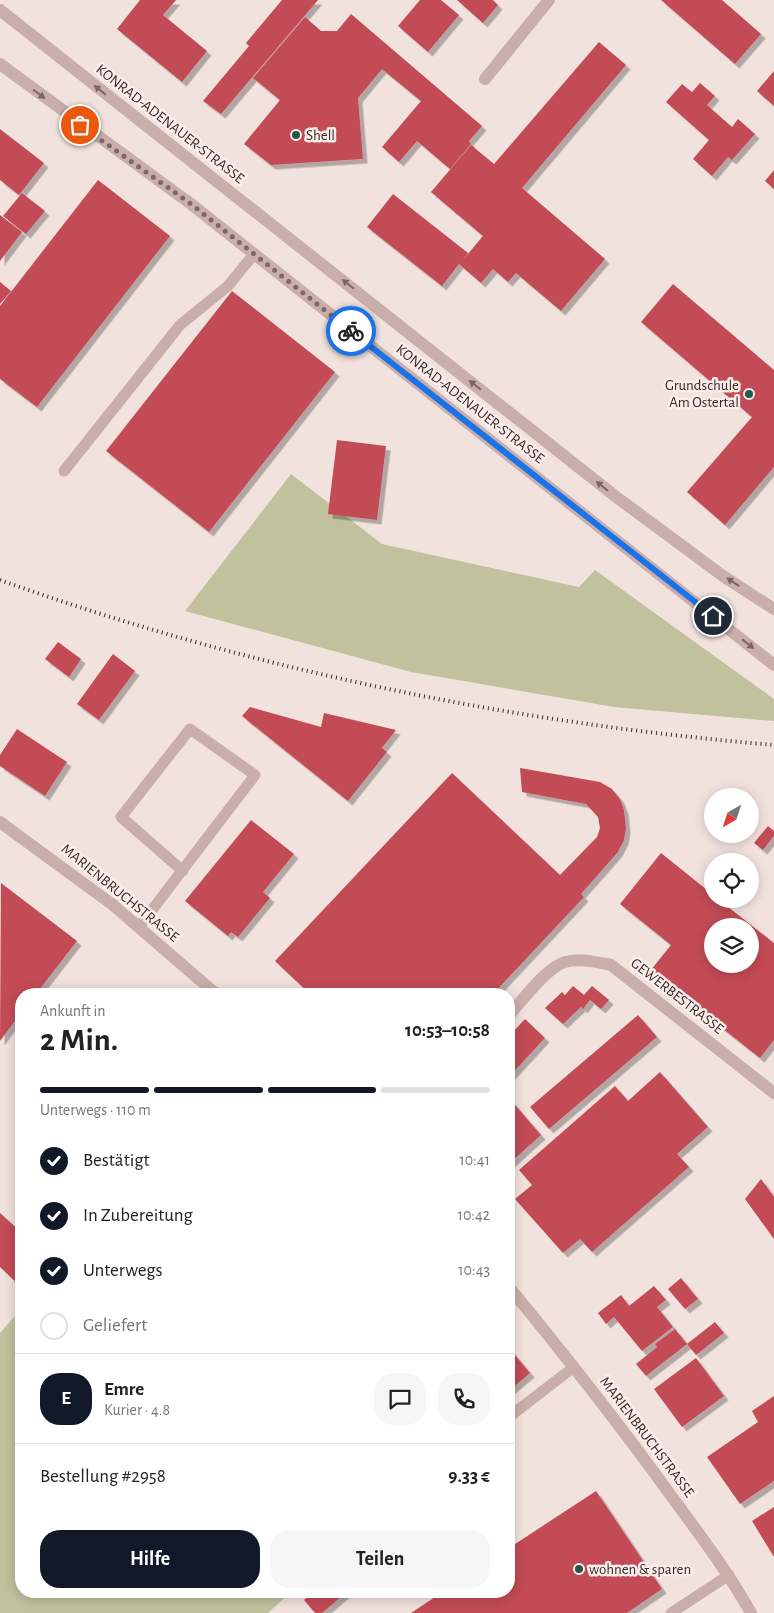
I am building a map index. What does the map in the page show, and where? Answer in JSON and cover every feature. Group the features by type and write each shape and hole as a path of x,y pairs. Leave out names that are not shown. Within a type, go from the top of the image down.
{"street":[{"path":"485,79 549,0"},
{"name":"KONRAD-ADENAUER-STRASSE","path":"0,10 615,496 723,576 774,609"},
{"name":"KONRAD-ADENAUER-STRASSE","path":"0,64 66,115 137,164 254,254 774,665"},
{"name":"MARIENBRUCHSTRASSE","path":"0,822 113,905 209,988"},
{"name":"GEWERBESTRASSE","path":"515,1009 546,976 564,963 588,960 611,966 774,1093"},
{"name":"MARIENBRUCHSTRASSE","path":"515,1293 637,1448 729,1575 747,1612"}],"lane":[{"path":"64,471 180,325 228,286 254,254"},
{"path":"139,927 183,871 255,775 190,729 121,817 183,871"},
{"path":"515,1412 574,1367"},
{"path":"671,1613 729,1575"}],"green space":[{"path":"291,474 382,544 579,587 595,570 774,699 774,721 614,707 411,672 185,611"},
{"path":"15,1316 15,1598 285,1598 268,1613 0,1613 0,1333"}],"building":[{"path":"140,0 176,0 163,15 207,51 182,82 117,29"},
{"path":"282,0 318,0 221,114 203,101 249,46 246,43"},
{"path":"420,0 441,0 459,15 428,52 398,26"},
{"path":"457,0 493,0 498,5 483,23"},
{"path":"661,0 722,0 761,34 735,64"},
{"path":"351,14 482,126 469,141 471,144 450,169 417,141 399,162 382,147 421,101 382,69 358,98 363,159 271,165 244,144 280,100 253,78 305,17 321,31 337,31"},
{"path":"599,42 626,65 522,188 605,259 561,311 516,273 508,282 493,269 481,283 459,264 442,286 367,227 393,194 468,253 462,261 483,236 431,192 471,145 494,164"},
{"path":"774,71 774,106 757,91"},
{"path":"700,83 715,96 707,105 732,127 738,119 755,134 732,160 728,157 712,176 693,159 709,140 666,102 682,84 692,92"},
{"path":"0,129 44,163 19,195 0,180"},
{"path":"774,170 774,189 765,181"},
{"path":"98,180 170,236 37,407 0,379 0,306"},
{"path":"22,193 45,211 26,234 3,216"},
{"path":"0,215 22,232 0,261"},
{"path":"0,282 11,291 0,304"},
{"name":"Grundschule Am Ostertal","path":"673,284 774,370 774,467 725,525 687,492 752,417 641,322"},
{"path":"232,291 335,372 209,532 106,451"},
{"path":"337,440 386,446 377,520 328,514"},
{"path":"58,642 81,659 69,677 45,659"},
{"path":"113,654 135,671 99,720 77,704"},
{"path":"250,707 321,727 324,713 396,730 382,748 387,752 348,801 242,716"},
{"path":"17,729 67,762 45,796 0,766 0,755"},
{"path":"520,768 600,782 612,789 620,799 624,810 626,828 624,840 618,852 581,894 584,897 499,988 304,988 275,961 452,773 560,875 597,837 600,828 598,817 586,804 522,792"},
{"path":"251,820 294,854 263,892 270,898 238,937 231,932 228,936 185,901"},
{"path":"768,826 774,831 774,836 763,850 754,843 759,843 759,837"},
{"path":"661,853 704,888 704,908 729,908 742,918 704,918 704,973 759,973 759,931 774,943 774,1040 760,1058 650,971 671,945 620,904"},
{"path":"1,883 77,941 41,988 15,988 15,1021 0,1041"},
{"path":"573,986 584,995 592,986 609,1000 601,1009 590,1000 583,1009 581,1007 563,1024 545,1008 562,992 565,995"},
{"path":"638,1015 657,1037 549,1129 530,1107"},
{"path":"525,1019 545,1038 515,1070 515,1030"},
{"path":"660,1072 708,1127 677,1154 689,1167 592,1252 580,1239 563,1253 515,1199 532,1185 519,1170 615,1086 628,1101"},
{"path":"515,1105 541,1135 515,1159"},
{"path":"761,1179 774,1197 774,1239 745,1199"},
{"path":"0,1213 15,1227 15,1281 0,1267"},
{"path":"681,1278 698,1299 685,1309 668,1289"},
{"path":"654,1286 666,1300 657,1307 673,1327 642,1351 614,1317 606,1324 598,1313 621,1295 629,1306"},
{"path":"715,1322 724,1333 696,1355 687,1344"},
{"path":"675,1329 687,1344 646,1376 636,1364 657,1347 655,1344"},
{"path":"515,1355 530,1373 515,1386"},
{"path":"696,1358 724,1396 682,1427 654,1389"},
{"path":"774,1396 774,1481 740,1504 707,1457 758,1422 752,1411"},
{"name":"wohnen & sparen","path":"596,1491 662,1589 627,1613 411,1613 434,1598 515,1598 515,1544"},
{"path":"774,1507 774,1557 752,1521"},
{"path":"306,1598 340,1598 322,1613 315,1613 304,1600"}],"railway":[{"path":"0,580 94,612 189,640 285,666 382,688 479,707 577,722 675,735 774,745"}],"way so far":[{"path":"80,125 191,204 351,331"}],"place":[{"name":"Shell","path":"296,135"},
{"name":"Grundschule Am Ostertal","path":"749,394"},
{"name":"wohnen & sparen","path":"579,1569"}],"route":[{"path":"351,331 713,616"}]}
